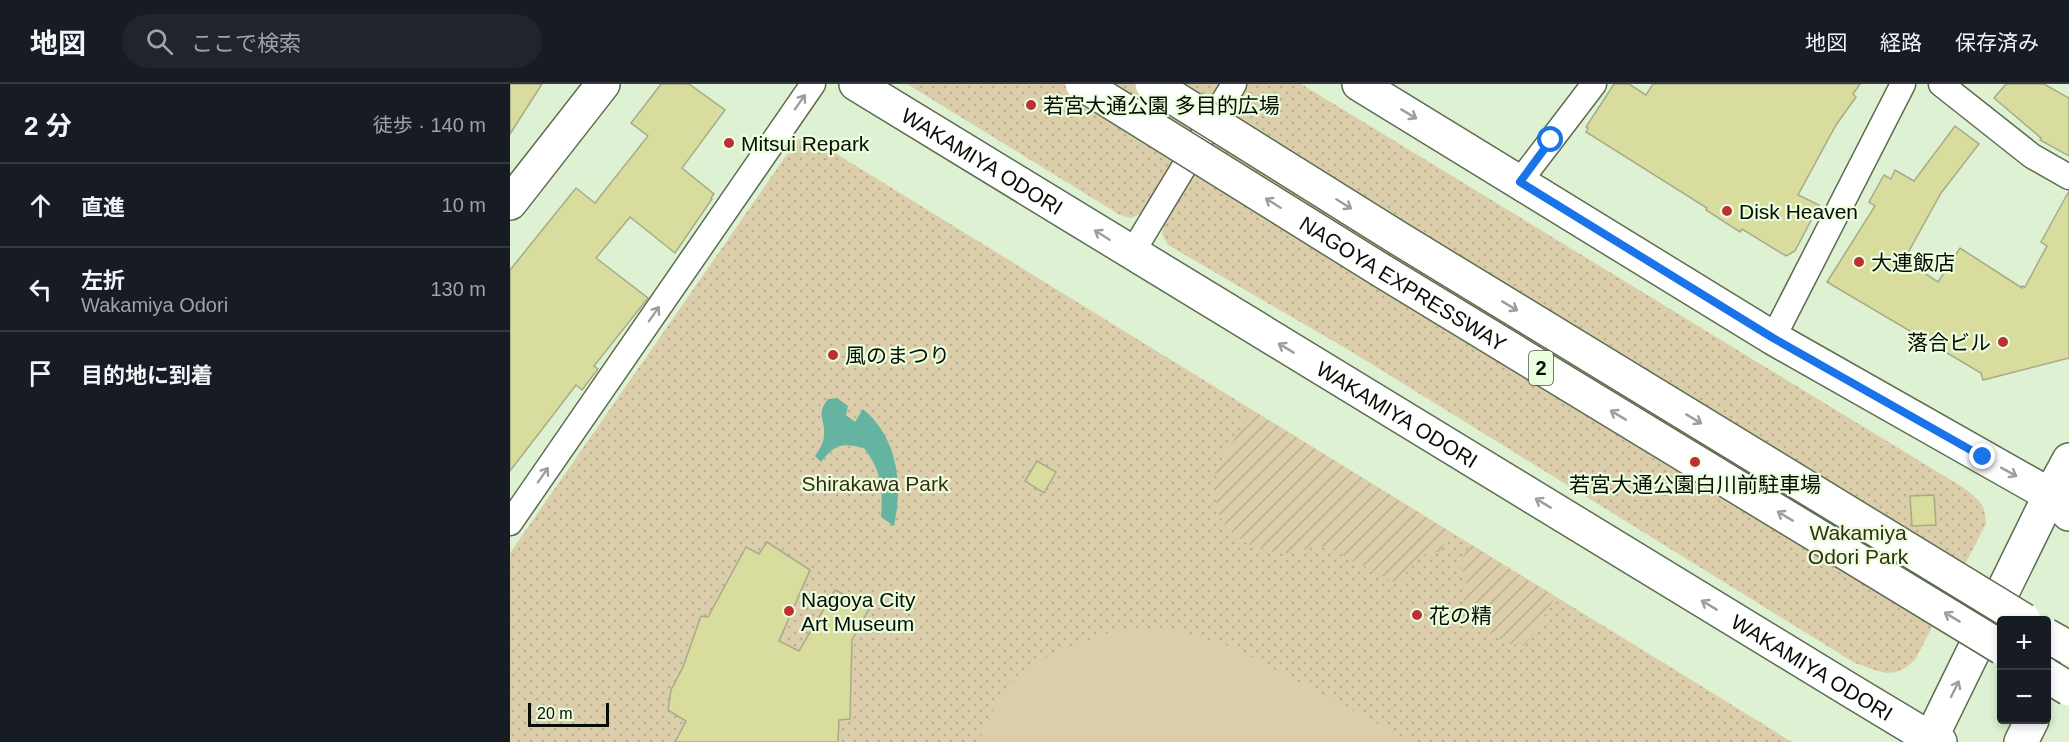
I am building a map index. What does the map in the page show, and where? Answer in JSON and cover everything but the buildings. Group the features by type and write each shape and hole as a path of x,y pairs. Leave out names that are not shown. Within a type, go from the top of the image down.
{"main road":[{"path":"510,203 603,84"},
{"name":"WAKAMIYA ODORI","path":"856,84 1933,741"},
{"name":"NAGOYA EXPRESSWAY","path":"1082,84 1378,269 1997,646"},
{"name":"NAGOYA EXPRESSWAY","path":"1152,84 1398,238 2016,616"},
{"path":"1359,84 1773,338 2059,504"},
{"path":"1933,741 2059,504 2069,460"},
{"path":"2051,637 2069,647 2051,681"},
{"path":"2051,678 2069,689"},
{"path":"2021,742 2030,724"}],"street":[{"path":"510,523 518,492 813,84"},
{"path":"1132,253 1234,84"},
{"path":"1520,182 1594,84"},
{"path":"1773,338 1903,84"},
{"path":"1941,84 2032,156 2069,177"}],"green space":[{"path":"907,84 1219,84 1142,213 1131,218 1120,215"},
{"name":"Wakamiya Odori Park","path":"1248,84 1301,84 1974,496 1983,507 1986,524 1915,660 1907,667 1893,673 1880,672 1855,663 1352,352 1168,245 1162,234 1164,225"},
{"name":"Shirakawa Park","path":"809,137 1792,742 510,742 510,553 797,140"},
{"path":"1252,410 1450,532 1440,552 1420,558 1410,566 1399,584 1328,548 1313,547 1293,553 1276,552 1252,546 1232,533 1224,524 1219,513 1216,494 1219,473 1213,474"},
{"path":"1470,544 1555,597 1534,634 1523,646 1510,644 1457,616 1466,590 1465,577 1459,564"},
{"path":"1169,628 1232,647 1412,742 980,742 982,729 1011,680 1051,654 1111,632"}],"water":[{"path":"837,398 848,406 846,415 855,422 863,409 875,421 891,448 898,494 894,526 881,517 880,481 875,465 864,448 850,445 840,446 831,451 821,462 815,456 824,437 822,410 828,399"}],"place":[{"name":"若宮大通公園 多目的広場","path":"1031,105"},
{"name":"Mitsui Repark","path":"729,143"},
{"name":"Disk Heaven","path":"1727,211"},
{"name":"大連飯店","path":"1859,262"},
{"name":"落合ビル","path":"2003,342"},
{"name":"風のまつり","path":"833,355"},
{"name":"若宮大通公園白川前駐車場","path":"1695,462"},
{"name":"Nagoya City Art Museum","path":"789,611"},
{"name":"花の精","path":"1417,615"}],"route":[{"path":"1551,140 1520,182 1773,338 1983,457"}]}
